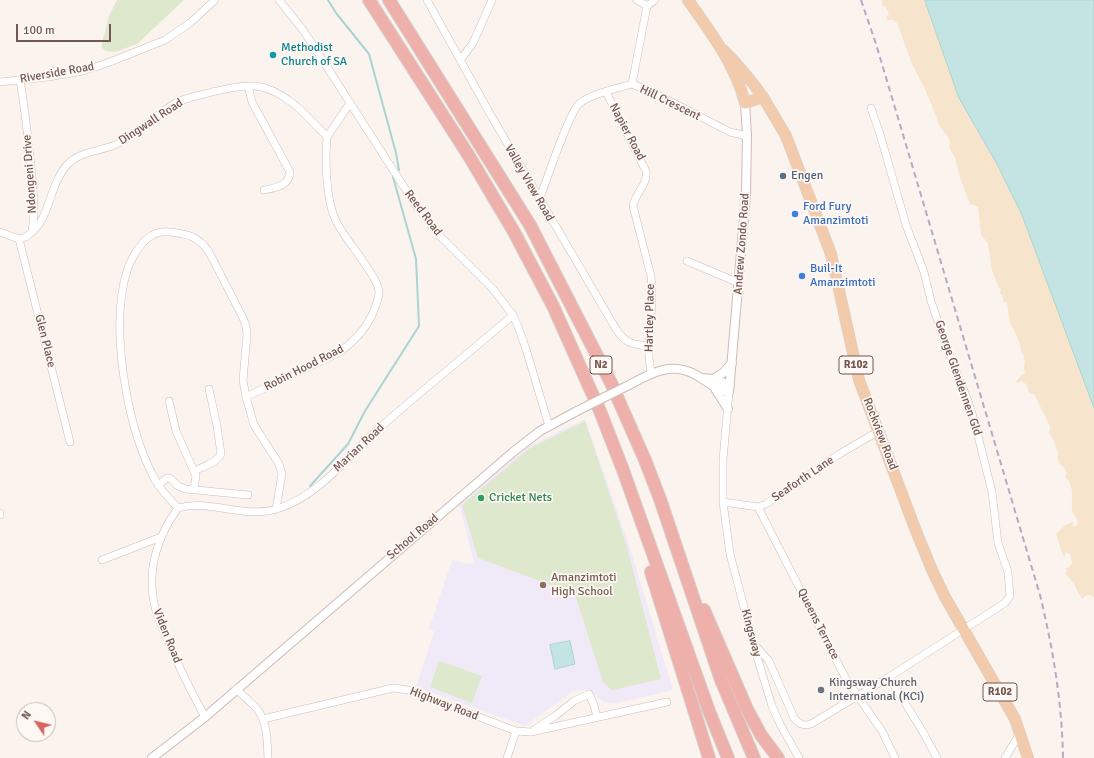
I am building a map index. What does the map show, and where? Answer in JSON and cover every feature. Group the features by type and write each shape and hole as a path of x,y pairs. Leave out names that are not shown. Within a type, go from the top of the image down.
{"highway":[{"name":"N2","path":"369,0 469,156 514,232 553,306 590,388 635,503 709,711 728,758"},
{"name":"N2","path":"389,0 530,225 611,383 645,460 660,499 721,680 754,758"},
{"path":"635,503 635,519 709,758"},
{"path":"692,592 704,609 747,709 761,735 778,758"}],"main road":[{"name":"Andrew Zondo Road","path":"688,0 722,49 738,79 745,103"},
{"name":"Rockview Road","path":"722,49 745,73 763,97 786,136 828,246 836,274 859,380 916,531 932,570 963,629 1015,719 1028,758"},
{"path":"745,103 763,97"}],"street":[{"name":"Riverside Road","path":"0,82 83,71 148,47 176,34 215,0"},
{"name":"Valley View Road","path":"427,0 461,59 467,74 590,288 622,338 628,343 648,346"},
{"path":"461,59 473,43 492,0"},
{"path":"637,0 647,6"},
{"path":"632,84 647,6 655,0"},
{"name":"Reed Road","path":"281,1 303,30 402,184 430,224 493,290 513,315 526,349 548,426"},
{"name":"Ndongeni Drive","path":"20,80 25,108 34,202 34,224 32,232"},
{"name":"Hill Crescent","path":"539,200 576,107 587,99 632,84 664,98 730,132 747,136"},
{"path":"248,86 252,102 290,172 289,179 285,183 274,188 264,190"},
{"name":"Dingwall Road","path":"32,232 40,224 53,188 60,175 66,166 75,158 86,153 108,148 120,143 168,108 181,101 219,90 248,86 268,89 292,103 327,137"},
{"name":"Napier Road","path":"606,92 646,171 647,176 644,184 634,202 635,216"},
{"path":"327,137 350,103"},
{"name":"Andrew Zondo Road","path":"723,502 723,460 746,194 747,136 745,103"},
{"name":"George Glendennen Gld","path":"871,108 906,224 924,272 940,328 974,420 992,492 998,543 1008,572 1010,596 1008,600 963,629"},
{"name":"Robin Hood Road","path":"246,397 338,353 348,346 363,331 377,302 379,292 378,286 342,232 333,212 329,194 326,163 327,137"},
{"name":"Hartley Place","path":"635,216 651,276 652,309 648,346 651,373"},
{"path":"178,508 158,485 151,472 136,430 126,389 120,346 119,326 121,299 128,267 138,248 154,233 163,231 185,234 194,237 203,243 243,318 247,335 243,380 246,397 254,425 278,464 282,474 276,509"},
{"path":"0,232 19,239 26,237 32,232"},
{"name":"Glen Place","path":"19,239 70,442"},
{"path":"686,261 739,283"},
{"name":"Marian Road","path":"178,508 195,505 248,512 264,512 292,504 303,498 316,488 376,431 513,315"},
{"path":"728,409 713,383 732,363"},
{"name":"School Road","path":"152,758 205,717 513,452 540,431 651,373 663,369 674,368 692,373 700,378 730,388"},
{"path":"194,471 215,461 221,454 209,389"},
{"path":"169,401 176,431 196,476 194,490"},
{"name":"Seaforth Lane","path":"723,502 758,507 766,504 841,453 879,431"},
{"path":"158,485 167,478 170,478 182,488 248,495"},
{"name":"Kingsway","path":"723,502 730,554 772,706 780,724 800,758"},
{"name":"Queens Terrace","path":"758,507 846,679 886,738 895,758"},
{"name":"Viden Road","path":"178,508 160,537 156,550 152,568 154,603 179,667 205,717"},
{"path":"102,560 160,537"},
{"path":"754,644 769,661 794,718 801,725 806,726 889,677 963,629"},
{"path":"889,677 923,732 937,758"},
{"name":"Highway Road","path":"263,719 393,688 408,690 516,731 531,732 667,702"},
{"path":"236,689 257,710 263,719 268,758"},
{"path":"531,732 574,701 589,694 597,717"},
{"path":"507,758 516,731"},
{"path":"1005,758 1020,732"}],"shaded area":[{"name":"Amanzimtoti High School","path":"585,419 630,548 673,690 617,703 603,702 590,689 573,691 525,726 416,687 435,632 429,629 452,560 469,564 474,563 459,503 529,446"}],"green space":[{"path":"117,0 184,0 137,44 115,52 106,51 101,47 109,16"},
{"path":"585,421 627,547 661,679 612,690 603,682 575,594 478,558 462,505 530,448"},
{"path":"439,661 482,676 472,703 430,687"}],"sand":[{"path":"882,0 925,0 997,164 1022,215 1094,408 1094,598 1091,595 1087,595 1082,599 1074,584 1065,573 1067,572 1066,569 1072,563 1070,554 1065,552 1065,556 1063,556 1056,534 1070,523 1073,522 1073,526 1078,525 1072,509 1071,487 1065,477 1067,473 1064,467 1058,461 1058,453 1055,443 1049,433 1050,427 1034,394 1029,393 1026,384 1021,381 1016,382 1021,375 1026,373 1024,369 1025,361 1021,352 1020,344 1010,323 1007,303 1003,301 1003,297 1000,293 1001,289 999,288 992,270 988,243 981,235 978,207 970,204 960,178 955,158 949,147 949,140 938,122 925,89 912,64 897,23 894,20 887,20 886,16 889,15 886,7 882,5"}],"water":[{"path":"925,0 1094,0 1094,408 1022,215 997,164 959,98"},
{"path":"570,641 575,664 555,669 550,645"}],"waterway":[{"path":"328,0 336,13 369,54 396,153 399,170"},
{"path":"310,486 348,444 365,411 419,326 416,259 393,177"}],"railway":[{"path":"861,0 876,44 1040,595 1049,635 1059,696 1063,758"}],"place":[{"name":"Methodist Church of SA","path":"273,55"},
{"name":"Engen","path":"783,176"},
{"name":"Ford Fury Amanzimtoti","path":"795,214"},
{"name":"Buil-It Amanzimtoti","path":"802,276"},
{"name":"Cricket Nets","path":"481,498"},
{"name":"Amanzimtoti High School","path":"543,585"},
{"name":"Kingsway Church International (KCi)","path":"821,690"}]}
